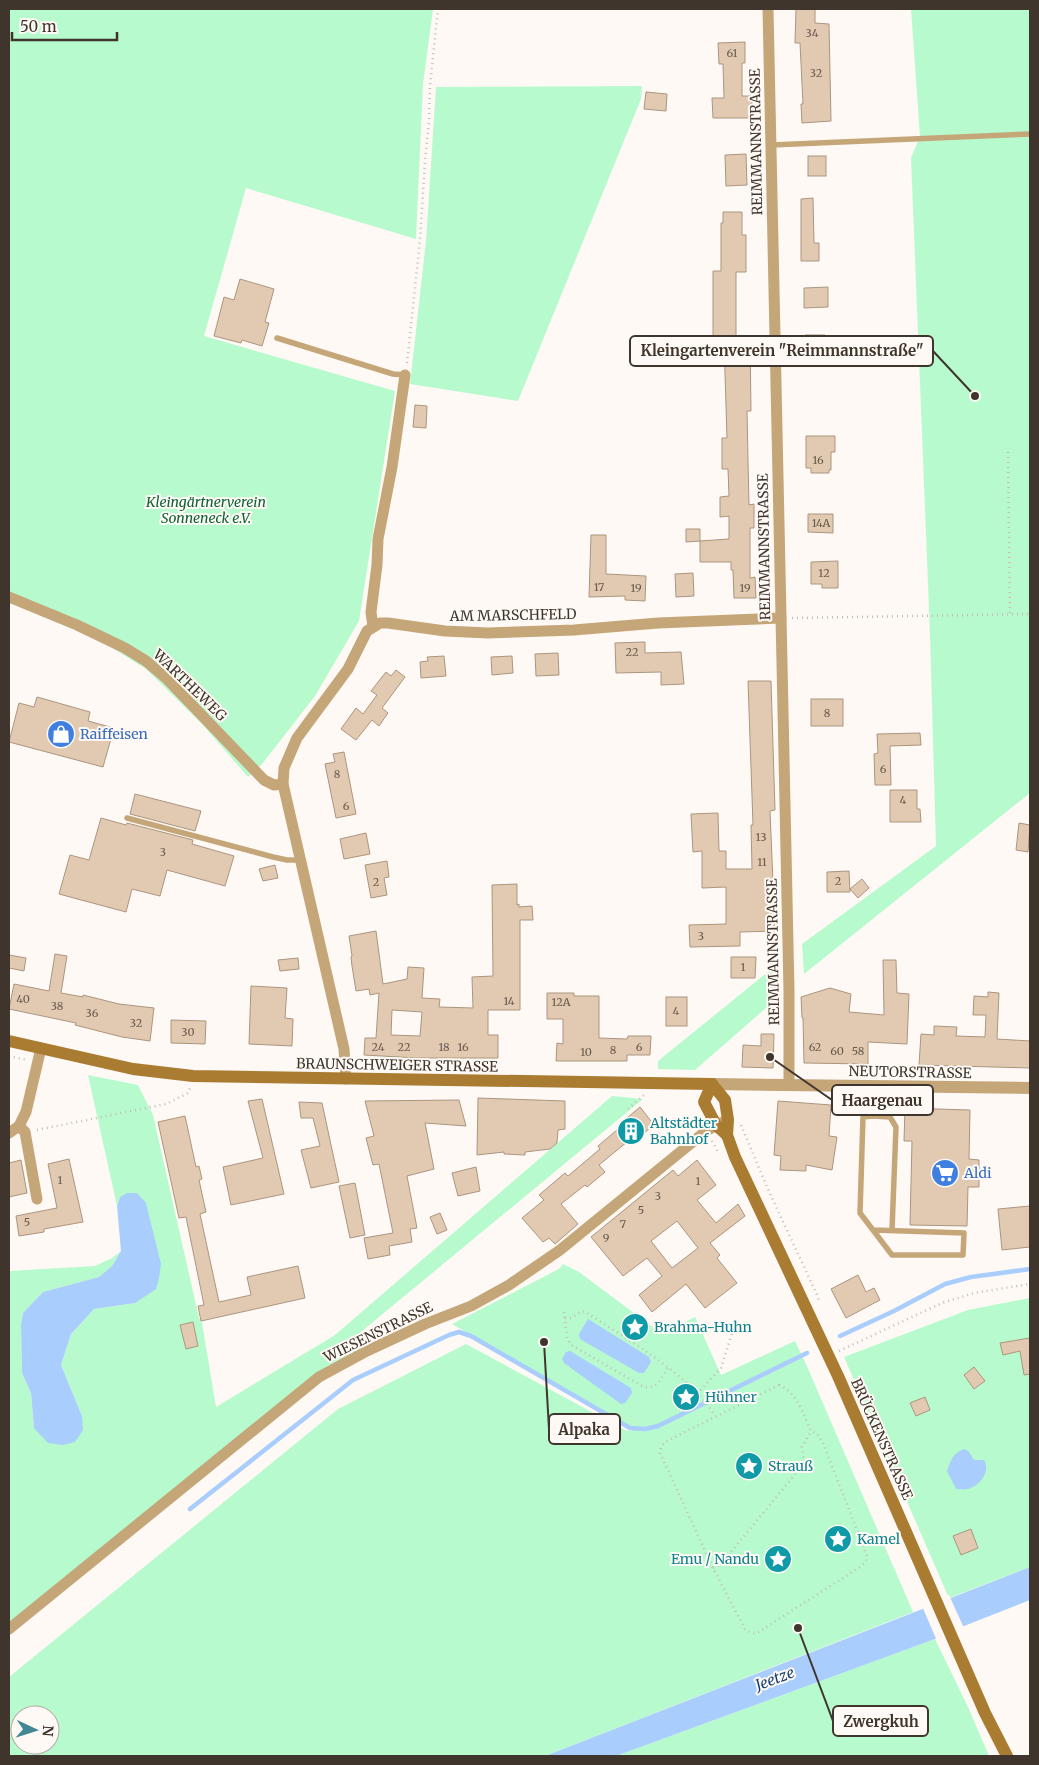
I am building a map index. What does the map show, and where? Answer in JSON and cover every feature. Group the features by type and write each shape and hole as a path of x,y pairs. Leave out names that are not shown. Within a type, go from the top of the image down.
{"main road":[{"name":"BRAUNSCHWEIGER STRASSE","path":"9,1041 139,1070 193,1076 712,1084"},
{"name":"BRÜCKENSTRASSE","path":"712,1084 704,1102 722,1123 828,1356 985,1713 1007,1756"},
{"path":"712,1084 725,1100 722,1123"}],"street":[{"name":"REIMMANNSTRASSE","path":"768,9 790,1000 790,1085"},
{"path":"346,1079 344,1049 300,860 284,784 284,768 297,738 348,669 367,631 373,627 371,612 378,539 392,467 405,375"},
{"name":"WARTHEWEG","path":"9,597 77,625 125,648 146,661 166,678 264,780 274,785 284,784"},
{"name":"AM MARSCHFELD","path":"373,627 380,623 388,623 445,631 488,633 781,618"},
{"path":"37,1199 22,1129 41,1048"},
{"name":"BRAUNSCHWEIGER STRASSE","path":"712,1084 790,1085"},
{"name":"NEUTORSTRASSE","path":"790,1085 1030,1088"},
{"name":"WIESENSTRASSE","path":"9,1629 319,1377 425,1324 471,1306 509,1285 560,1250 704,1133 722,1123"},
{"path":"9,1133 22,1129"}],"lane":[{"path":"771,145 1030,134"},
{"path":"278,338 393,374 405,375"},
{"path":"127,818 280,858 300,860"},
{"path":"873,1086 873,1116"},
{"path":"874,1230 964,1233 963,1255 892,1255 860,1213 863,1116 890,1117 896,1127 892,1230"}],"path":[{"path":"405,375 420,240 424,161 438,9"},
{"path":"1008,452 1010,614"},
{"path":"781,618 1030,614"},
{"path":"9,1056 38,1063"},
{"path":"22,1129 166,1104 188,1093 193,1076"},
{"path":"828,1356 942,1303 974,1293 1030,1284"},
{"path":"565,1318 571,1318 584,1311 668,1368 700,1397 715,1416"},
{"path":"564,1312 567,1337 571,1345 644,1387 656,1386 668,1368"},
{"path":"697,1394 721,1368 734,1327"},
{"path":"779,1385 786,1389 800,1405 811,1431 817,1434 826,1449 867,1556 866,1561 838,1582 754,1634 745,1629 713,1568 660,1453 661,1447 665,1442 715,1416 779,1385"},
{"path":"713,1568 721,1564 802,1466 804,1460 802,1447 811,1431"}],"green space":[{"name":"Kleingärtnerverein Sonneneck e.V.","path":"9,9 433,9 423,84 416,239 246,188 204,336 395,391 359,621 315,696 262,764 248,777 202,724 146,669 50,609 9,594"},
{"path":"911,9 1030,9 1030,793 804,974 802,944 936,846 930,634 911,158 920,136"},
{"path":"642,86 641,99 518,401 410,384 426,241 436,87"},
{"path":"774,967 774,1001 695,1070 658,1069 658,1061"},
{"path":"88,1075 138,1085 153,1115 199,1318 202,1323 216,1407 335,1335 612,1096 643,1099 356,1336 366,1345 9,1626 9,1271 95,1266 112,1258 121,1251 112,1266 99,1277 43,1292 23,1313 21,1324 22,1373 31,1393 34,1428 82,1416 61,1365 71,1334 94,1309 135,1303 120,1197 117,1206"},
{"path":"563,1264 579,1272 662,1334 695,1317 721,1375 795,1341 913,1612 545,1756 9,1756 9,1677 338,1409 466,1344 625,1430 632,1431 631,1427 452,1324 559,1269"},
{"path":"1030,1298 1030,1567 949,1598 844,1357 968,1310"},
{"path":"935,1639 989,1756 616,1756"}],"water":[{"path":"127,1193 137,1193 146,1203 161,1264 156,1289 135,1303 94,1309 71,1334 61,1365 82,1416 83,1430 75,1442 63,1445 48,1443 34,1428 31,1393 22,1373 21,1324 23,1313 43,1292 99,1277 112,1266 121,1251 117,1206 120,1197"},
{"path":"588,1319 649,1357 651,1362 644,1373 639,1373 580,1339 579,1334"},
{"path":"570,1351 631,1388 632,1393 625,1403 621,1404 564,1363 562,1359 566,1352"},
{"path":"965,1449 974,1460 984,1460 986,1469 983,1478 977,1485 966,1489 956,1489 947,1471 955,1454"},
{"name":"Jeetze","path":"1030,1567 1030,1600 935,1639 616,1756 545,1756"}],"pier":[{"path":"949,1595 964,1628 937,1641 922,1606"}],"building":[{"path":"796,9 815,9 815,23 829,24 831,121 802,123 800,43 795,43"},
{"path":"745,42 745,63 742,63 742,96 752,96 752,118 713,118 712,98 724,98 723,64 719,64 718,43"},
{"path":"646,92 667,94 666,111 644,109"},
{"path":"746,154 747,185 726,186 725,155"},
{"path":"808,156 826,156 826,176 808,176"},
{"path":"813,198 814,243 819,243 819,261 801,261 801,199"},
{"path":"723,212 742,212 742,235 746,235 746,272 736,272 736,339 750,338 751,411 747,411 748,460 749,505 754,504 754,528 750,528 750,578 755,577 756,598 734,598 731,562 700,562 700,541 729,539 729,516 720,517 720,497 729,496 728,469 722,469 722,438 727,438 724,341 713,341 713,271 721,271 721,223 723,223"},
{"path":"240,279 274,289 265,322 269,323 262,346 242,340 241,343 214,336 224,297 234,300"},
{"path":"828,287 828,307 804,308 804,288"},
{"path":"805,335 825,335 826,358 805,359"},
{"path":"415,405 427,406 426,428 413,427"},
{"path":"806,436 835,436 835,452 831,452 831,470 829,470 829,473 811,473 811,468 806,468"},
{"path":"808,514 833,514 833,533 808,532"},
{"path":"686,529 700,529 700,541 686,542"},
{"path":"591,535 606,535 606,574 646,576 645,601 625,600 625,596 589,597"},
{"path":"838,561 838,588 822,588 822,584 811,584 811,562"},
{"path":"693,573 694,596 676,597 675,574"},
{"path":"645,642 645,653 681,652 684,684 661,685 661,672 616,673 615,643"},
{"path":"558,653 559,675 536,676 535,654"},
{"path":"444,656 446,676 421,678 420,662 428,661 427,657"},
{"path":"512,656 513,673 492,675 491,657"},
{"path":"396,670 405,677 382,708 388,713 379,726 372,720 356,740 341,729 356,708 363,714 377,695 371,691 386,672 391,676"},
{"path":"748,681 771,681 775,810 770,811 775,931 740,932 740,946 690,947 689,925 726,924 726,887 702,888 702,851 693,852 691,814 718,813 719,851 726,851 726,869 752,869 751,825 753,825"},
{"name":"Raiffeisen","path":"37,697 90,712 88,721 114,728 103,767 9,742 19,703 34,707"},
{"path":"811,699 843,699 843,726 811,726"},
{"path":"920,733 921,745 890,746 891,785 875,785 874,754 878,753 877,734"},
{"path":"344,752 356,814 336,818 325,764 335,762 333,754"},
{"path":"890,790 917,790 917,809 920,809 921,822 890,822"},
{"path":"135,794 201,811 195,831 130,814"},
{"path":"101,818 193,840 192,844 234,856 225,886 167,870 160,896 132,889 126,912 59,894 70,855 89,860"},
{"path":"1019,823 1030,825 1028,852 1016,850"},
{"path":"366,833 370,854 344,859 340,839"},
{"path":"387,861 389,877 384,878 387,895 371,898 365,865"},
{"path":"275,865 278,878 263,881 259,869"},
{"path":"849,871 850,892 827,892 827,872"},
{"path":"862,879 869,888 858,898 850,889"},
{"path":"517,884 517,905 519,904 519,907 532,906 533,920 520,920 520,1010 488,1010 488,1035 498,1035 498,1058 417,1058 364,1055 365,1038 376,1038 379,993 370,995 369,989 356,991 349,936 376,931 383,984 407,979 408,967 424,968 422,998 440,999 439,1007 473,1008 472,977 493,976 492,885","holes":["392,1010 422,1012 420,1036 391,1035"]},
{"path":"55,954 67,956 61,993 83,997 83,995 119,1004 154,1008 150,1041 122,1037 75,1025 76,1023 9,1009 14,984 49,991"},
{"path":"9,955 26,958 24,971 9,968"},
{"path":"731,957 756,957 755,978 731,978"},
{"path":"298,958 299,969 280,971 278,960"},
{"path":"883,960 896,960 897,993 909,994 907,1044 868,1042 868,1064 804,1063 801,997 830,988 851,994 849,1012 884,1015"},
{"path":"251,986 287,988 285,1018 293,1019 292,1046 249,1044"},
{"path":"988,992 999,993 997,1039 1030,1041 1030,1068 919,1065 921,1034 934,1035 934,1026 957,1027 956,1036 985,1037 986,1015 973,1015 974,996 988,997"},
{"path":"547,993 574,993 574,996 599,996 599,1038 627,1039 628,1036 651,1036 650,1055 627,1055 627,1061 556,1061 557,1043 563,1044 563,1019 547,1019"},
{"path":"666,997 687,997 687,1026 666,1026"},
{"path":"171,1020 206,1021 205,1044 171,1043"},
{"path":"761,1034 774,1034 773,1068 742,1067 743,1045 761,1046"},
{"path":"478,1098 565,1101 565,1129 558,1130 557,1143 550,1149 525,1152 525,1155 504,1154 504,1152 477,1155"},
{"path":"262,1099 284,1194 231,1205 223,1167 263,1158 248,1101"},
{"path":"459,1100 466,1126 425,1123 434,1169 407,1176 417,1228 410,1229 412,1242 389,1246 390,1255 368,1259 364,1238 393,1233 379,1164 373,1165 366,1138 374,1136 365,1101"},
{"path":"778,1101 831,1105 829,1136 837,1137 832,1170 806,1165 806,1171 780,1170 781,1156 774,1155"},
{"path":"299,1102 322,1103 339,1182 311,1188 301,1150 320,1146 313,1118 301,1118"},
{"path":"640,1107 654,1125 635,1140 633,1137 599,1165 605,1172 587,1187 585,1185 561,1204 578,1224 555,1244 549,1238 543,1242 522,1218 544,1200 539,1195 565,1173 568,1176 600,1149 598,1146 623,1125 621,1123"},
{"name":"Aldi","path":"905,1108 970,1110 969,1159 979,1160 979,1187 968,1187 967,1226 910,1225 912,1141 904,1141"},
{"path":"185,1116 196,1167 199,1166 202,1179 199,1180 206,1212 200,1214 219,1302 251,1295 247,1277 298,1266 305,1298 201,1321 198,1306 204,1305 186,1217 179,1218 158,1122"},
{"path":"69,1159 83,1222 19,1236 16,1216 57,1208 48,1164"},
{"path":"21,1160 27,1193 9,1197 9,1163"},
{"path":"697,1160 716,1185 697,1200 716,1223 738,1204 745,1216 710,1243 720,1255 717,1258 737,1283 705,1308 686,1284 652,1312 639,1295 662,1276 647,1258 623,1276 591,1237 673,1170 678,1176","holes":["677,1221 698,1248 672,1268 651,1241"]},
{"path":"476,1167 480,1191 458,1196 452,1173"},
{"path":"355,1183 365,1235 350,1238 339,1186"},
{"path":"1030,1206 1030,1247 1002,1250 998,1209"},
{"path":"440,1213 447,1230 437,1234 430,1217"},
{"path":"858,1275 866,1292 874,1288 880,1300 846,1318 831,1289"},
{"path":"193,1322 198,1346 186,1349 180,1325"},
{"path":"1030,1338 1030,1374 1024,1375 1020,1351 1003,1355 1000,1343"},
{"path":"974,1367 985,1381 974,1389 964,1375"},
{"path":"925,1397 930,1410 916,1416 910,1403"},
{"path":"971,1529 978,1548 961,1555 953,1536"}],"waterway":[{"path":"840,1336 894,1311 945,1284 971,1277 1030,1269"},
{"path":"190,1509 353,1380 459,1332 471,1336 630,1428 645,1429 658,1426 807,1353"}],"place":[{"name":"Kleingartenverein \"Reimmannstraße\"","path":"975,396"},
{"name":"Raiffeisen","path":"61,734"},
{"name":"Haargenau","path":"770,1057"},
{"name":"Altstädter Bahnhof","path":"631,1131"},
{"name":"Aldi","path":"945,1173"},
{"name":"Brahma-Huhn","path":"635,1327"},
{"name":"Alpaka","path":"544,1342"},
{"name":"Hühner","path":"686,1397"},
{"name":"Strauß","path":"749,1466"},
{"name":"Kamel","path":"838,1539"},
{"name":"Emu / Nandu","path":"778,1559"},
{"name":"Zwergkuh","path":"798,1628"}]}
